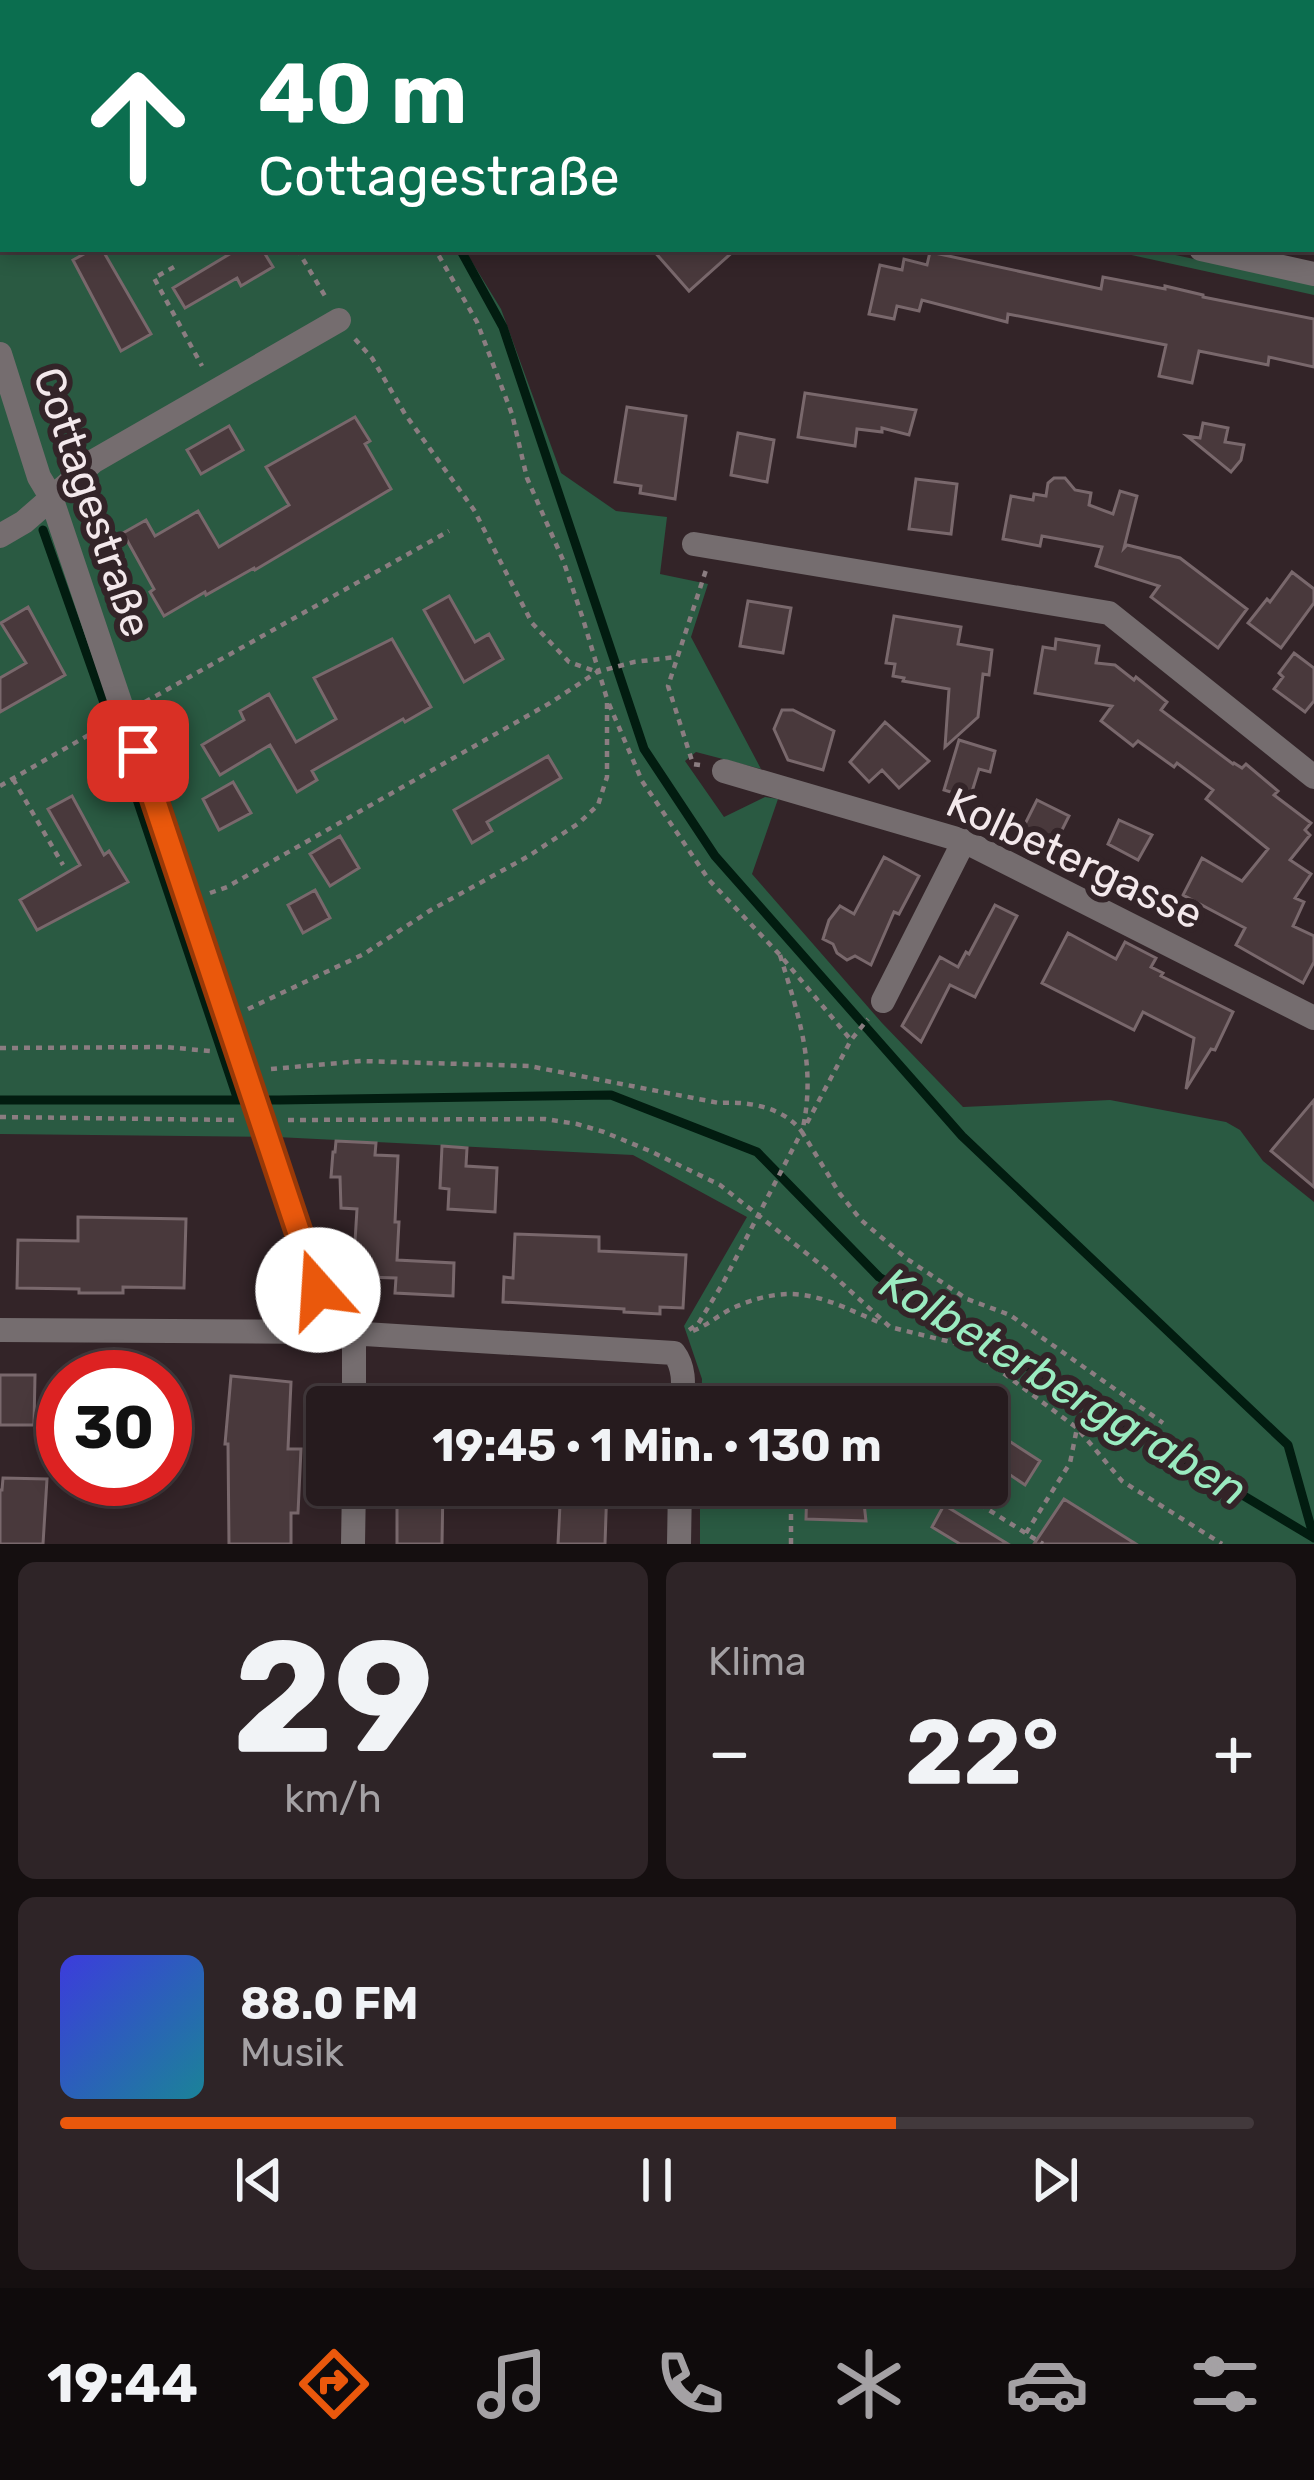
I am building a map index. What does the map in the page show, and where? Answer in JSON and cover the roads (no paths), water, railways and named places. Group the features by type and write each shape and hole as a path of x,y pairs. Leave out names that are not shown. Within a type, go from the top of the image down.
{"street":[{"path":"1215,252 1314,274"},
{"path":"0,536 94,461 339,320"},
{"name":"Cottagestraße","path":"0,354 39,477 51,497 126,714 260,1120 343,1333"},
{"path":"704,546 1109,613 1314,777"},
{"name":"Kolbetergasse","path":"724,772 964,841 1314,1018"},
{"path":"883,1001 964,841"},
{"path":"0,1330 343,1333 674,1353 681,1361 684,1386"},
{"path":"343,1333 351,1386"},
{"path":"353,1544 354,1506"},
{"path":"680,1506 680,1544"}],"waterway":[{"path":"462,252 503,327 644,749 715,856 962,1136 1288,1445 1314,1538"},
{"path":"43,530 238,1100"},
{"name":"Kolbeterberggraben","path":"0,1100 611,1095 757,1152 879,1277 1314,1538"}]}
